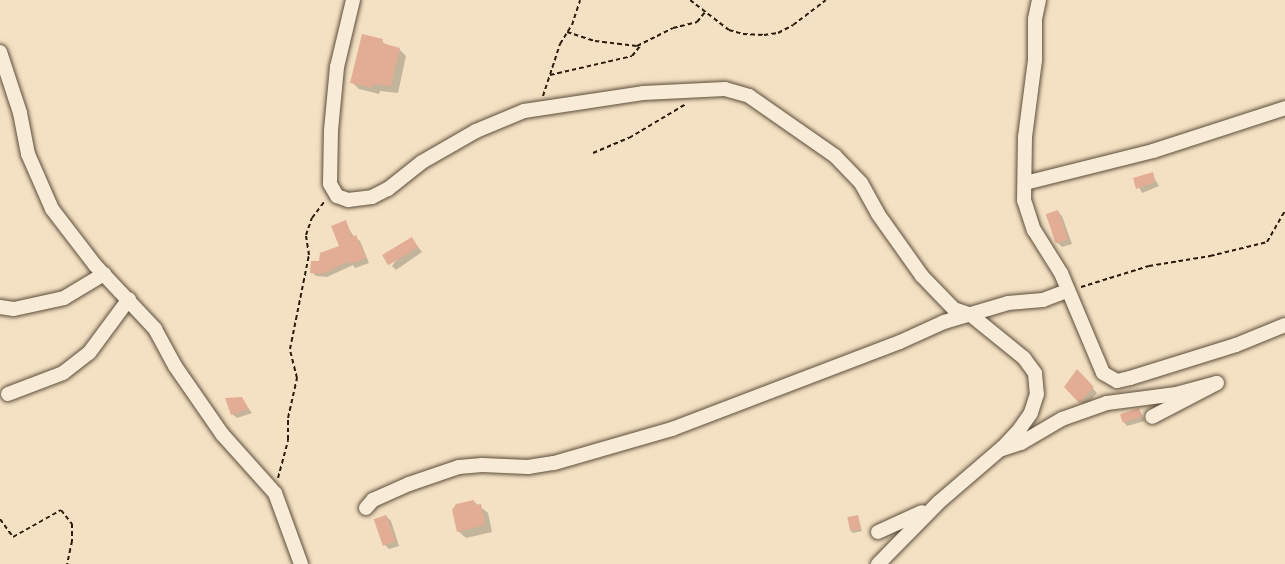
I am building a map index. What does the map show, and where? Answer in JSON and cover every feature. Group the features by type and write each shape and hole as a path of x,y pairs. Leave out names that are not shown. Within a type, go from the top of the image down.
{"street":[{"path":"353,0 337,67 330,174 330,184 334,194 348,200 372,197 388,189 422,162 476,131 524,111 596,99 700,88 725,88 749,96 835,156 861,183 878,214 922,276 954,309 971,315 1024,358 1036,380 1037,394 1031,413 999,450 939,502 878,564"},
{"path":"1039,0 1035,19 1035,60 1025,137 1024,200 1034,230 1061,273 1103,373 1117,381 1236,345 1285,325"},
{"path":"0,52 20,113 28,154 45,196 69,233 155,329 175,366 222,434 276,493 301,564"},
{"path":"1025,183 1153,151 1285,108"},
{"path":"0,307 14,309 64,298 104,274"},
{"path":"366,508 381,496 422,478 459,467 482,465 528,467 554,463 672,429 900,342 926,329 1008,303 1042,300 1067,291"},
{"path":"8,394 63,373 89,353 129,299"},
{"path":"999,450 1021,443 1062,419 1107,403 1176,394 1217,383 1152,417"},
{"path":"878,532 909,519 939,502"}],"path":[{"path":"543,108 543,98 560,44 580,0"},
{"path":"690,0 729,30 743,34 764,35 778,33 794,25 826,0"},
{"path":"550,75 633,56 642,44 673,28 697,22 706,11"},
{"path":"567,32 595,41 642,44"},
{"path":"593,153 609,148 661,121 685,104 700,88"},
{"path":"276,493 288,440 288,418 297,378 290,349 309,255 306,235 320,206 334,194"},
{"path":"1067,291 1149,266 1210,256 1267,242 1280,216 1285,211"},
{"path":"1280,216 1285,215"},
{"path":"0,519 13,537 41,519 61,510 72,524 72,541 67,564"}],"building":[{"path":"362,34 383,39 382,43 400,48 391,86 373,84 372,88 350,83"},
{"path":"1153,172 1155,182 1136,189 1133,178"},
{"path":"1058,210 1068,239 1056,244 1046,214"},
{"path":"346,220 352,237 356,235 366,258 350,264 349,261 322,274 310,273 311,261 319,261 320,253 339,246 331,226"},
{"path":"412,237 418,247 388,265 382,255"},
{"path":"1077,369 1094,387 1079,403 1064,387"},
{"path":"242,397 249,409 231,415 225,398"},
{"path":"1139,408 1142,417 1123,423 1120,414"},
{"path":"474,500 475,505 481,504 485,525 457,532 452,510 456,504"},
{"path":"386,515 395,541 383,546 374,519"},
{"path":"858,515 861,529 850,531 847,517"}]}
